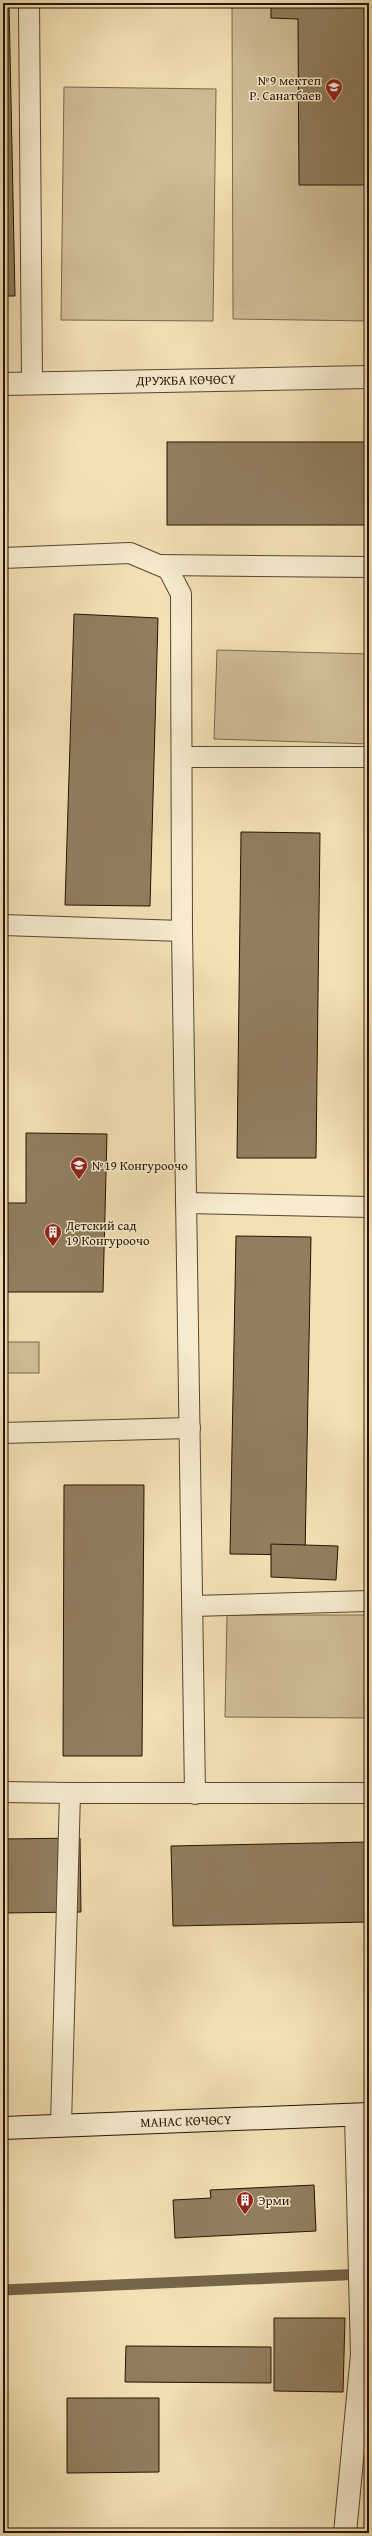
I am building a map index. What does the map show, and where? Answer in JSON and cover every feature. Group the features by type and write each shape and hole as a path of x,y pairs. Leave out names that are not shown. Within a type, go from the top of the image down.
{"street":[{"name":"ДРУЖБА КӨЧӨСҮ","path":"3,384 369,377"},
{"name":"МАНАС КӨЧӨСҮ","path":"3,2128 61,2124 363,2115"},
{"path":"345,2533 362,2355 357,2204 363,2115"}],"lane":[{"path":"29,3 32,383"},
{"path":"3,558 130,553 168,569 181,594 182,931 195,1794"},
{"path":"160,566 369,567"},
{"path":"182,757 369,757"},
{"path":"3,925 182,931"},
{"path":"186,1203 369,1207"},
{"path":"3,1433 190,1428"},
{"path":"193,1606 369,1601"},
{"path":"3,1792 195,1794 369,1793"},
{"path":"61,2124 70,1793"}],"shaded area":[{"path":"232,3 369,3 369,321 233,319"},
{"path":"64,87 216,89 213,321 61,320"},
{"path":"217,650 369,654 369,744 214,739"},
{"path":"3,1342 39,1342 39,1373 3,1373"},
{"path":"227,1615 369,1615 369,1718 225,1717"}],"building":[{"path":"3,3 9,3 15,296 3,296"},
{"name":"№9 мектеп Р. Санатбаев","path":"271,3 369,3 369,185 299,185 298,19 271,18"},
{"path":"167,442 369,442 369,525 167,525"},
{"path":"74,614 158,618 150,906 65,905"},
{"path":"241,832 320,833 316,1158 237,1158"},
{"name":"Детский сад 19 Конгуроочо","path":"26,1133 107,1134 103,1292 3,1292 3,1203 26,1203"},
{"path":"236,1236 311,1237 305,1555 230,1554"},
{"path":"64,1485 144,1485 142,1756 63,1756"},
{"path":"271,1544 338,1546 336,1580 271,1577"},
{"path":"80,1838 81,1912 3,1913 3,1839"},
{"path":"369,1842 369,1922 173,1926 171,1846"},
{"name":"Эрми","path":"314,2185 316,2231 175,2238 173,2200 211,2198 210,2190"},
{"path":"274,2318 345,2318 343,2392 274,2391"},
{"path":"126,2346 271,2347 271,2383 125,2382"},
{"path":"67,2398 159,2398 159,2472 67,2473"}],"waterway":[{"path":"3,2290 364,2274"}],"place":[{"name":"№9 мектеп Р. Санатбаев","path":"334,102"},
{"name":"№19 Конгуроочо","path":"79,1180"},
{"name":"Детский сад 19 Конгуроочо","path":"53,1247"},
{"name":"Эрми","path":"245,2215"}]}
